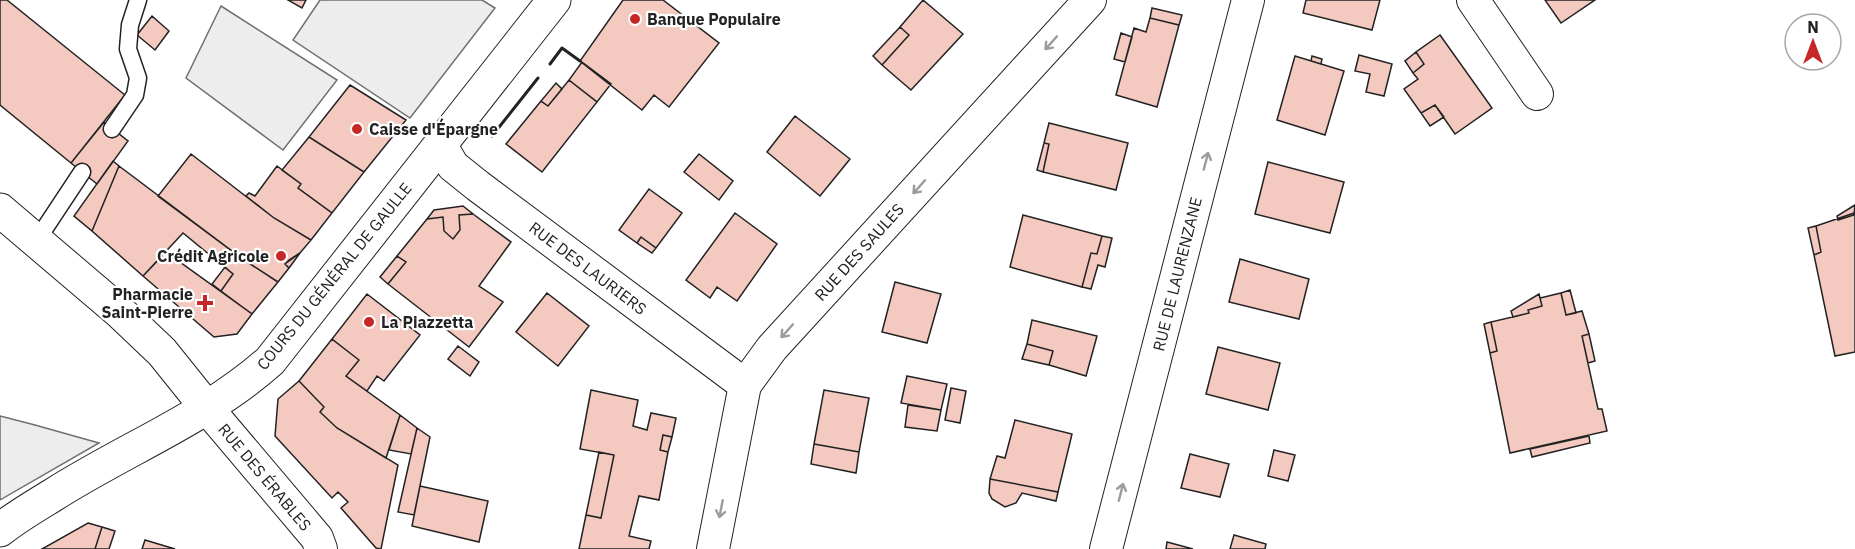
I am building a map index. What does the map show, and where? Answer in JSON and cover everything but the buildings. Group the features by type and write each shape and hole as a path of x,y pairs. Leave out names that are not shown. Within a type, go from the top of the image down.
{"main road":[{"name":"COURS DU GÉNÉRAL DE GAULLE","path":"0,530 68,485 207,408 251,378 270,361 554,0"},
{"path":"0,210 37,240 162,352 207,408"}],"street":[{"name":"RUE DES SAULES","path":"713,549 745,385 772,348 1090,0"},
{"name":"RUE DE LAURENZANE","path":"1106,549 1248,0"},
{"path":"1473,0 1537,94"},
{"name":"RUE DES LAURIERS","path":"440,144 453,166 478,186 745,385"},
{"name":"RUE DES ÉRABLES","path":"207,408 317,538 321,549"}],"lane":[{"path":"112,129 135,95 138,78 128,49 130,25 138,0"},
{"path":"37,240 82,172"}],"shaded area":[{"path":"320,0 482,0 495,8 410,118 293,40"},
{"path":"221,6 337,80 283,150 186,78"},
{"path":"0,416 35,425 99,443 0,500"}],"wall":[{"path":"550,64 562,48 580,61"},
{"path":"492,136 538,78"}],"place":[{"name":"Banque Populaire","path":"635,19"},
{"name":"Caisse d'Épargne","path":"357,129"},
{"name":"Crédit Agricole","path":"281,256"},
{"name":"Pharmacie Saint-Pierre","path":"205,303"},
{"name":"La Piazzetta","path":"369,322"}]}
